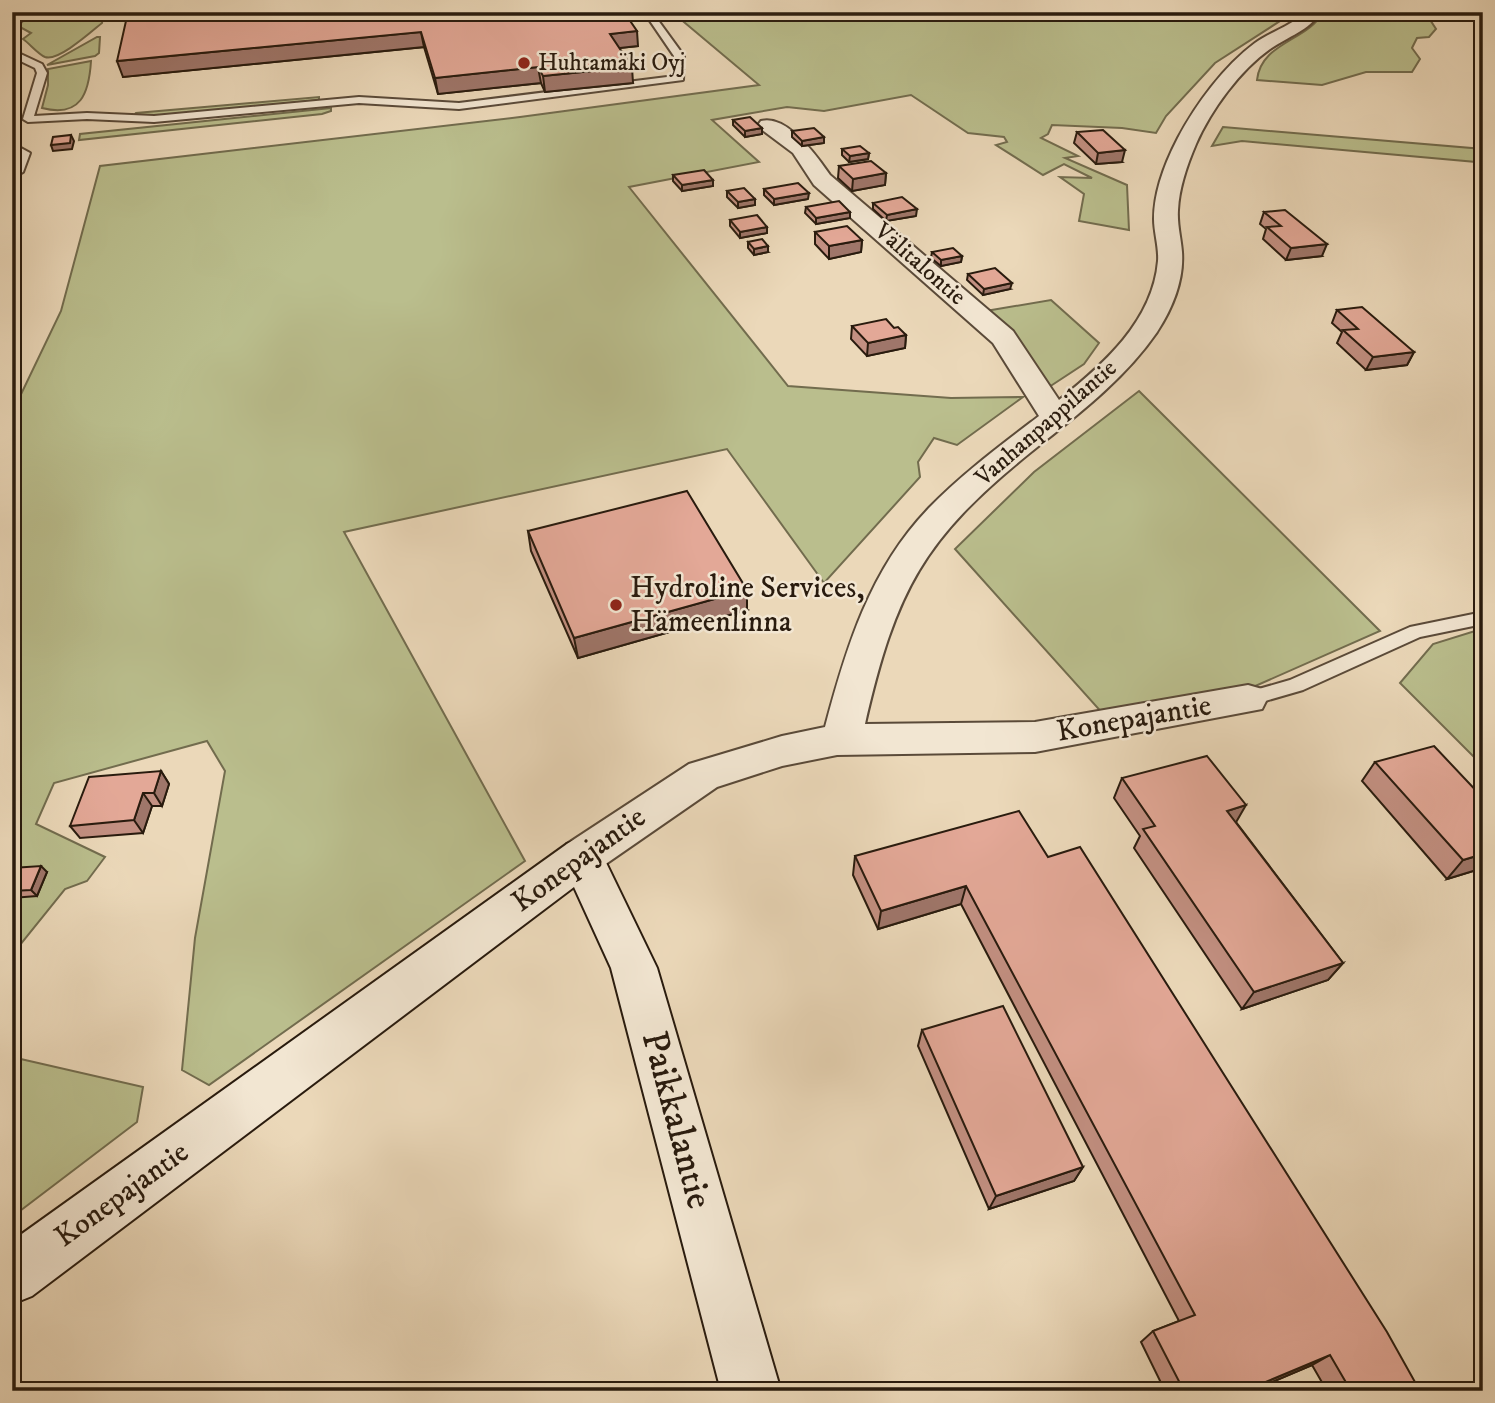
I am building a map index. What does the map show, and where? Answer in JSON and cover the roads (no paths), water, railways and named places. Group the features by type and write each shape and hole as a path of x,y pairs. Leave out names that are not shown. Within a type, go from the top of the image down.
{"street":[{"name":"Vanhanpappilantie","path":"837,740 842,737 861,660 883,603 915,546 956,500 1110,372 1141,335 1165,292 1170,261 1166,213 1185,144 1212,102 1261,47 1305,23 1313,12"},
{"name":"Välitalontie","path":"768,125 801,149 822,180 1003,337 1031,376 1055,418"},
{"name":"Konepajantie","path":"12,1276 582,857 703,775 782,751 837,740 1035,737 1248,699"},
{"name":"Paikkalantie","path":"582,857 634,968 751,1391"}],"lane":[{"path":"12,18 19,12"},
{"path":"12,53 39,66 43,73 28,119 87,116 154,119 359,100 459,106 680,78 679,56 648,12"},
{"path":"12,76 12,84"},
{"path":"1248,699 1296,685 1416,631 1483,618"}],"place":[{"name":"Huhtamäki Oyj","path":"524,63"},
{"name":"Hydroline Services, Hämeenlinna","path":"616,605"}]}
